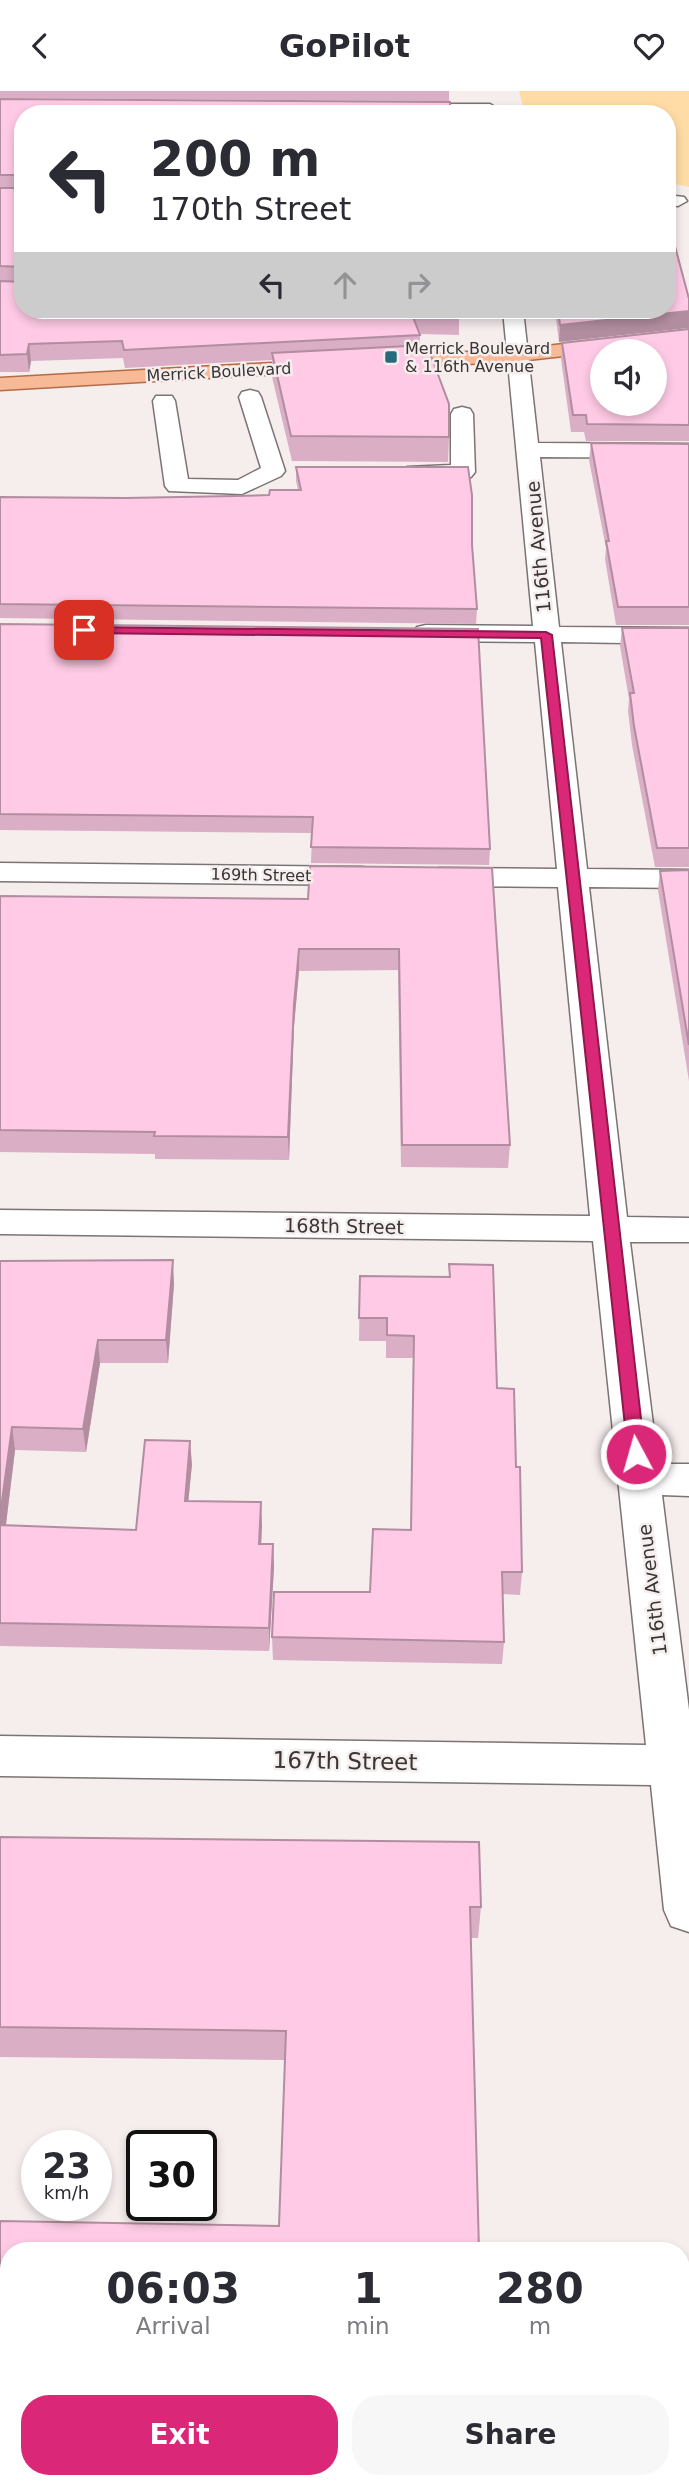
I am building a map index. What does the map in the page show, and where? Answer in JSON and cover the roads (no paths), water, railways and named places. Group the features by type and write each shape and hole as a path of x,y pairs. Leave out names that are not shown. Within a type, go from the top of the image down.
{"main road":[{"name":"Merrick Boulevard","path":"0,384 351,365 518,375 689,336"},
{"path":"68,381 77,406"},
{"name":"Merrick Boulevard","path":"226,398 277,395"},
{"name":"Merrick Boulevard","path":"139,403 189,400"}],"street":[{"name":"116th Avenue","path":"514,319 610,1229 639,1479 681,1766 689,1910"},
{"path":"250,397 273,471"},
{"path":"164,401 177,486 242,487 273,471 300,471"},
{"path":"395,472 463,472 462,414"},
{"path":"528,450 689,451"},
{"path":"406,633 689,636"},
{"name":"169th Street","path":"0,872 689,879"},
{"name":"168th Street","path":"0,1222 689,1230"},
{"path":"639,1479 689,1481"},
{"name":"167th Street","path":"0,1756 681,1766"}],"place":[{"name":"Merrick Boulevard & 116th Avenue","path":"391,357"}]}
